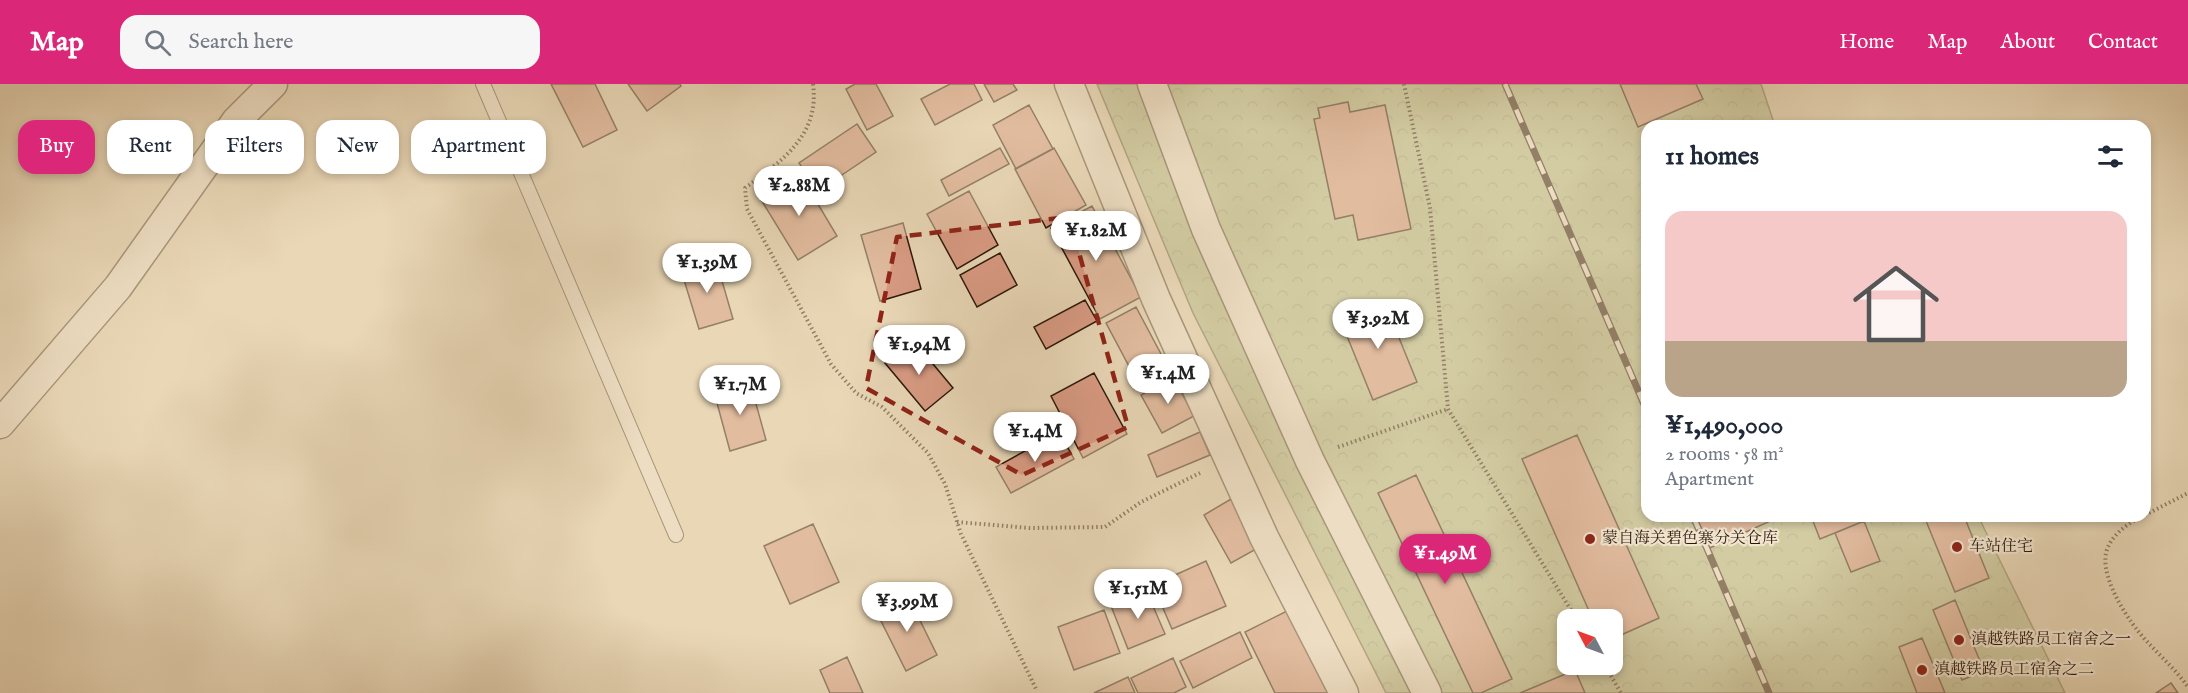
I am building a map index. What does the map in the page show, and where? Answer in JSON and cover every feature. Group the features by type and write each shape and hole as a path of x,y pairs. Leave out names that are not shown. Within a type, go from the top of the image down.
{"street":[{"path":"0,424 118,287 236,121 273,84"},
{"path":"1069,84 1156,299 1264,537 1344,693"},
{"path":"1152,84 1206,229 1308,457 1427,693"}],"lane":[{"path":"483,84 676,535"}],"path":[{"path":"813,84 810,124 782,161 745,188 747,209 831,364 856,393 882,407 928,453 945,484 965,543 1037,691"},
{"path":"1404,84 1430,208 1448,409 1570,609"},
{"path":"1308,457 1448,409"},
{"path":"957,522 1029,528 1105,527 1141,502 1195,477 1226,454"},
{"path":"2151,512 2188,493"},
{"path":"2131,522 2124,526 2108,546 2105,564 2115,594 2138,630 2188,687"},
{"path":"1610,675 1621,693"}],"highlighted area":[{"path":"1069,217 1128,427 1022,475 866,388 897,237"}],"green space":[{"path":"1097,84 1761,84 1773,120 1641,120 1641,522 1981,522 2065,693 1386,693 1193,313"}],"building":[{"path":"551,84 595,84 617,130 583,147"},
{"path":"628,84 680,84 681,86 647,111"},
{"path":"855,84 876,84 893,116 867,130 846,89"},
{"path":"950,84 974,84 982,100 935,125 921,99"},
{"path":"984,84 1013,84 1017,90 994,102"},
{"path":"1620,84 1696,84 1703,99 1654,120 1641,120 1641,126 1638,127"},
{"path":"1348,102 1350,112 1385,105 1411,229 1358,240 1353,215 1335,219 1314,119 1320,118 1318,108"},
{"path":"1029,105 1053,149 1016,169 993,125"},
{"path":"857,124 876,152 818,191 799,163"},
{"path":"1000,148 1009,164 949,196 941,180"},
{"path":"1054,148 1086,205 1046,228 1015,169"},
{"path":"800,174 837,236 798,260 760,198"},
{"path":"969,191 998,245 957,269 927,214"},
{"path":"1092,206 1141,297 1100,319 1051,228"},
{"path":"903,223 921,289 880,301 861,235"},
{"path":"1000,253 1017,285 977,307 960,275"},
{"path":"716,260 733,319 699,329 681,270"},
{"path":"1085,300 1097,321 1046,349 1034,327"},
{"path":"1384,301 1417,382 1373,400 1340,319"},
{"path":"1136,307 1169,369 1139,385 1106,323"},
{"path":"913,340 953,388 925,411 885,363"},
{"path":"1094,373 1127,434 1083,458 1051,396"},
{"path":"1173,377 1194,416 1162,433 1141,395"},
{"path":"750,382 766,440 730,451 714,392"},
{"path":"1059,432 1074,459 1011,493 996,467"},
{"path":"1200,432 1210,455 1157,477 1148,455"},
{"name":"蒙自海关碧色寨分关仓库","path":"1577,435 1659,618 1623,634 1623,609 1588,609 1522,459"},
{"path":"1416,475 1512,679 1481,693 1473,693 1378,493"},
{"path":"1231,499 1258,548 1231,563 1204,515"},
{"path":"1699,522 1768,522 1710,548"},
{"path":"1813,522 1862,522 1820,539"},
{"path":"1864,522 1880,561 1851,572 1835,533"},
{"name":"车站住宅","path":"1926,522 1966,522 1989,578 1955,592"},
{"path":"813,524 839,582 790,604 764,546"},
{"path":"1206,561 1226,606 1172,629 1153,585"},
{"path":"1147,592 1165,634 1128,649 1111,606"},
{"path":"908,596 937,655 906,671 876,611"},
{"name":"滇越铁路员工宿舍之一","path":"1955,600 1984,671 1962,680 1933,610"},
{"path":"1104,610 1120,653 1074,670 1058,627"},
{"path":"1289,610 1329,693 1275,693 1245,632"},
{"path":"1240,632 1252,658 1193,688 1180,661"},
{"name":"滇越铁路员工宿舍之二","path":"1922,638 1945,693 1917,693 1899,647"},
{"path":"847,657 863,693 830,693 820,670"},
{"path":"1173,658 1186,687 1174,693 1138,693 1131,678"},
{"path":"1563,675 1577,675 1585,693 1520,693"},
{"path":"1128,677 1135,693 1094,693"},
{"path":"2171,683 2178,693 2156,693"}],"railway":[{"path":"1505,84 1641,397"},
{"path":"1696,522 1769,693"}],"place":[{"name":"蒙自海关碧色寨分关仓库","path":"1590,539"},
{"name":"车站住宅","path":"1957,547"},
{"name":"滇越铁路员工宿舍之一","path":"1959,640"},
{"name":"滇越铁路员工宿舍之二","path":"1922,670"}]}
